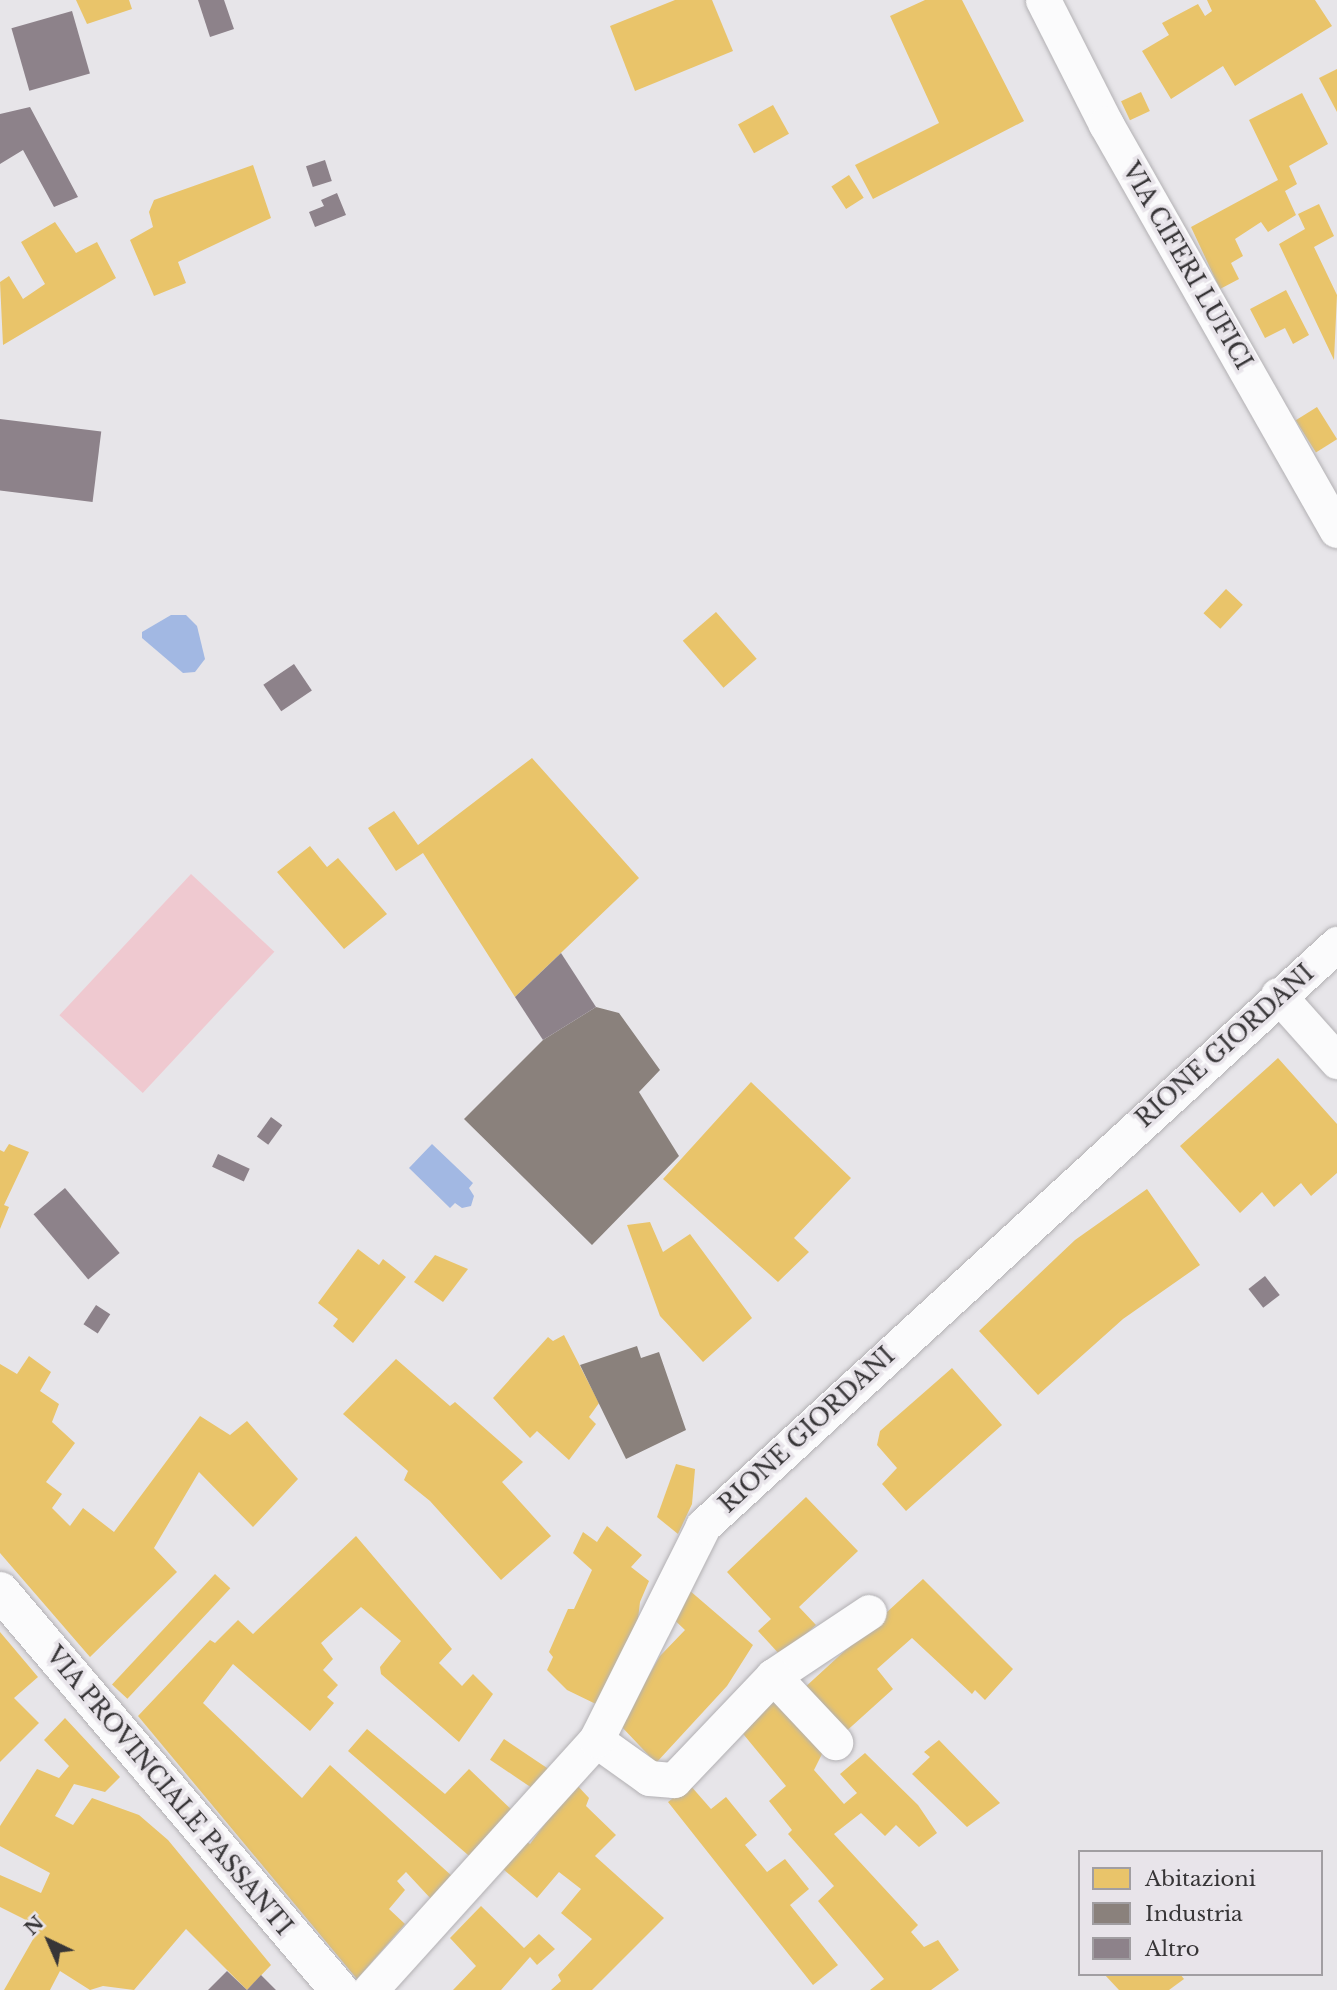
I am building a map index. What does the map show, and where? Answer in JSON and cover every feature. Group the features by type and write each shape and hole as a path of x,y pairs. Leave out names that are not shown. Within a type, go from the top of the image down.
{"main road":[{"name":"VIA PROVINCIALE PASSANTI","path":"0,1591 339,1990"}],"street":[{"name":"VIA CIFERI LUFICI","path":"1043,0 1106,124 1337,530"},
{"name":"RIONE GIORDANI","path":"370,1990 596,1740 703,1526 1278,995 1337,944"},
{"path":"1278,995 1337,1061"},
{"path":"596,1740 649,1778 674,1780 773,1676 869,1612"},
{"path":"773,1676 835,1742"}],"shaded area":[{"path":"191,874 274,952 143,1093 59,1015"}],"water":[{"path":"171,615 186,615 197,626 205,659 195,672 183,673 142,638 142,632"},
{"path":"432,1144 473,1183 469,1188 474,1196 471,1206 462,1208 455,1203 450,1208 409,1168"}],"building: Abitazioni":[{"path":"76,0 129,0 132,9 87,24"},
{"path":"675,0 712,0 733,51 635,91 610,26"},
{"path":"925,0 962,0 1024,121 873,199 855,165 939,123 890,16"},
{"path":"1207,0 1315,0 1332,26 1235,86 1223,66 1171,99 1142,51 1169,35 1162,23 1198,4 1205,16 1212,11"},
{"path":"1337,69 1337,112 1319,78"},
{"path":"1141,92 1150,111 1130,120 1121,101"},
{"path":"1302,93 1328,144 1289,166 1297,184 1285,191 1296,215 1268,232 1261,222 1235,239 1243,256 1231,263 1239,279 1220,289 1191,227 1278,180 1249,120"},
{"path":"773,105 789,134 754,153 738,124"},
{"path":"253,165 271,218 178,262 186,283 154,296 130,240 153,227 149,212 154,200"},
{"path":"849,175 864,198 846,209 831,186"},
{"path":"1319,204 1334,236 1314,247 1337,295 1334,360 1279,244 1305,229 1298,214"},
{"path":"55,222 76,253 97,242 116,278 3,345 0,282 9,276 23,299 45,284 21,242"},
{"path":"1286,290 1309,335 1293,344 1285,328 1265,338 1250,309"},
{"path":"1317,407 1337,439 1316,452 1296,420"},
{"path":"1226,589 1243,605 1220,629 1203,613"},
{"path":"716,612 757,659 723,688 683,641"},
{"path":"532,758 639,878 515,997 423,853 396,871 368,828 394,811 418,845"},
{"path":"310,846 327,867 338,858 387,914 344,949 277,872"},
{"path":"1278,1058 1337,1124 1337,1173 1311,1196 1301,1183 1274,1207 1262,1192 1240,1213 1180,1146"},
{"path":"751,1082 851,1178 794,1238 809,1252 778,1282 663,1179"},
{"path":"9,1144 29,1152 4,1205 9,1207 0,1229 0,1150 4,1152"},
{"path":"1147,1189 1200,1265 1123,1319 1038,1395 979,1331 1075,1240"},
{"path":"650,1222 663,1252 690,1234 752,1318 703,1362 660,1316 627,1225"},
{"path":"358,1249 379,1265 383,1259 406,1277 353,1343 333,1326 338,1319 318,1303"},
{"path":"435,1255 468,1269 443,1302 414,1282"},
{"path":"564,1335 599,1403 589,1417 596,1424 569,1460 537,1431 530,1438 493,1398 548,1337 553,1341"},
{"path":"29,1356 51,1372 40,1391 59,1404 52,1422 75,1443 46,1482 62,1494 52,1508 70,1526 83,1508 114,1532 200,1416 230,1435 247,1421 298,1479 253,1527 199,1472 154,1548 177,1572 90,1657 0,1553 0,1364 17,1374"},
{"path":"396,1359 450,1406 455,1402 523,1462 502,1482 551,1536 501,1580 430,1501 404,1480 408,1471 343,1414"},
{"path":"952,1368 1002,1425 906,1511 882,1484 897,1468 877,1445 880,1431"},
{"path":"676,1464 695,1469 692,1504 678,1534 657,1517"},
{"path":"806,1497 858,1551 799,1607 816,1625 781,1656 758,1631 771,1619 727,1572"},
{"path":"607,1526 642,1555 631,1567 649,1581 640,1602 635,1645 602,1707 567,1690 547,1670 553,1657 549,1652 568,1609 574,1609 592,1570 573,1553 583,1532 597,1542"},
{"path":"356,1536 452,1649 439,1663 462,1686 473,1674 493,1694 459,1742 381,1674 380,1667 401,1641 361,1607 321,1643 333,1659 323,1670 338,1685 327,1697 334,1703 310,1731 233,1664 203,1703 302,1798 330,1765 453,1877 432,1900 406,1872 397,1881 405,1890 389,1909 405,1924 357,1979 138,1716 210,1640 215,1643 238,1620 253,1634"},
{"path":"215,1574 230,1588 127,1699 112,1684"},
{"path":"923,1579 1013,1669 985,1700 975,1690 972,1694 912,1638 877,1669 893,1689 842,1735 802,1690"},
{"path":"682,1584 753,1645 727,1686 656,1763 620,1725 660,1656 685,1630 662,1608"},
{"path":"0,1632 38,1677 14,1698 39,1723 0,1762"},
{"path":"773,1691 824,1750 814,1770 844,1804 857,1793 840,1774 865,1753 918,1805 937,1833 919,1847 896,1825 885,1836 861,1813 834,1834 918,1925 911,1932 924,1947 938,1940 959,1970 931,1990 870,1990 884,1979 818,1901 834,1886 788,1834 792,1830 769,1801 786,1786 735,1724"},
{"path":"65,1718 120,1777 105,1792 74,1784 55,1816 73,1825 92,1798 139,1815 168,1840 271,1965 247,1990 186,1929 134,1990 103,1986 90,1990 60,1971 50,1990 4,1990 40,1927 0,1907 0,1875 41,1893 50,1873 0,1846 0,1826 37,1769 59,1778 69,1766 44,1740"},
{"path":"367,1729 445,1794 469,1769 514,1812 475,1861 348,1751"},
{"path":"504,1739 554,1773 540,1793 490,1760"},
{"path":"939,1740 1000,1803 967,1827 912,1774 930,1757 924,1752"},
{"path":"575,1783 589,1798 586,1806 616,1835 595,1856 664,1918 592,1990 551,1990 561,1981 558,1975 592,1939 561,1913 581,1889 559,1872 537,1898 496,1863 518,1836 530,1844"},
{"path":"690,1785 711,1809 726,1797 757,1835 745,1845 767,1872 785,1859 809,1889 790,1905 838,1965 813,1985 668,1802"},
{"path":"481,1906 524,1948 539,1934 555,1949 537,1965 530,1957 501,1990 453,1990 476,1966 450,1938"},
{"path":"1106,1976 1182,1976 1184,1979 1169,1990 1119,1990"}],"building: Industria":[{"path":"596,1007 619,1013 660,1070 639,1092 679,1156 592,1245 464,1119 543,1040"},
{"path":"637,1346 641,1358 659,1352 686,1430 626,1459 580,1365"}],"building: Altro":[{"path":"198,0 224,0 234,29 210,37"},
{"path":"72,11 90,73 29,91 11,28"},
{"path":"30,107 78,197 54,207 23,150 0,164 0,114"},
{"path":"325,160 332,181 313,187 306,166"},
{"path":"337,193 346,215 315,227 309,212 324,206 321,200"},
{"path":"0,419 101,431 93,502 0,491"},
{"path":"294,664 312,691 281,711 263,685"},
{"path":"561,953 596,1007 543,1040 515,997"},
{"path":"271,1117 282,1125 268,1145 257,1136"},
{"path":"218,1154 250,1169 244,1181 212,1167"},
{"path":"65,1188 120,1253 88,1279 34,1214"},
{"path":"1265,1276 1280,1295 1263,1308 1248,1289"},
{"path":"96,1305 110,1314 98,1334 83,1324"},
{"path":"227,1971 247,1990 208,1990"},
{"path":"261,1975 276,1990 247,1990"}]}
